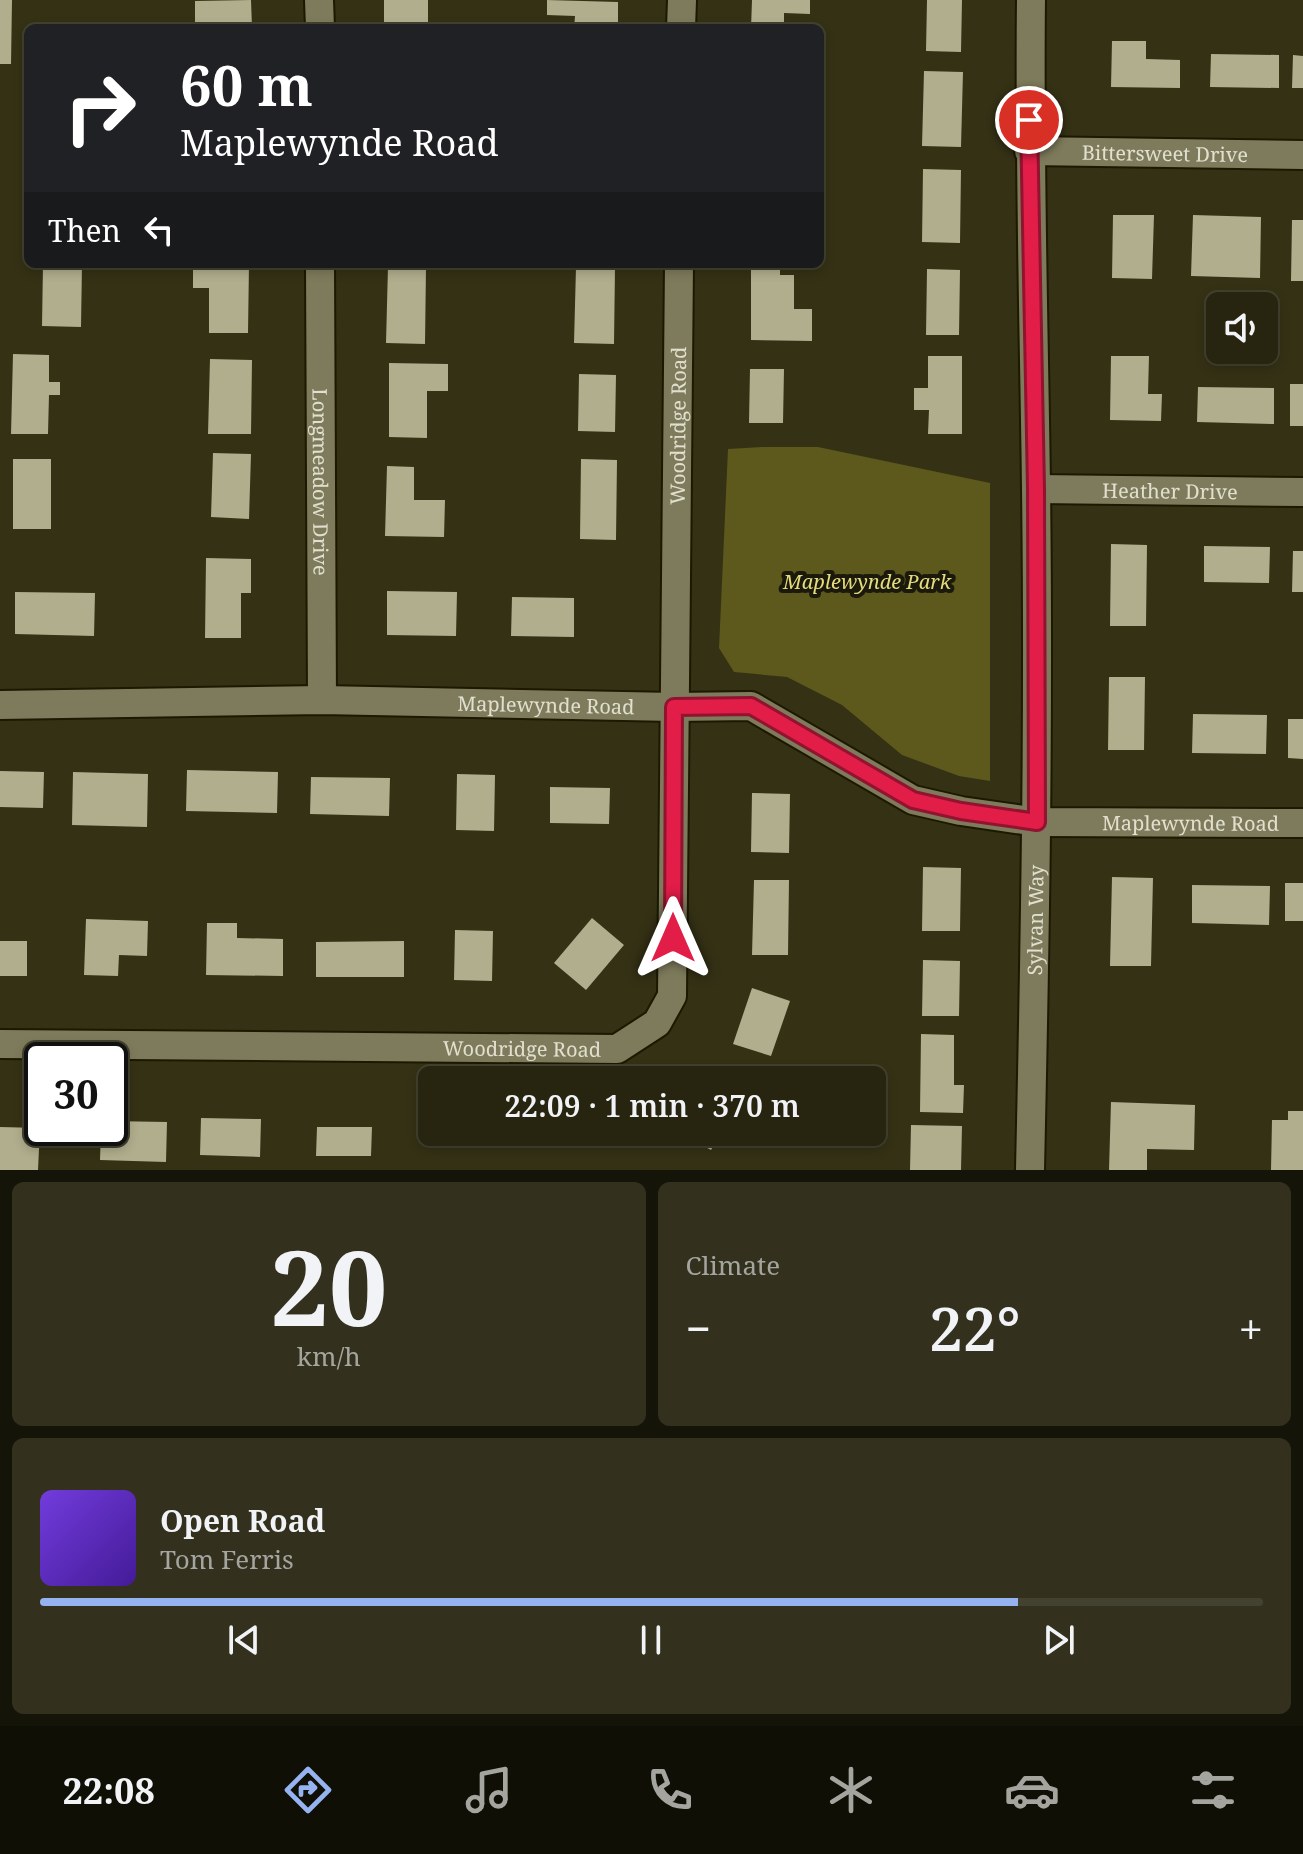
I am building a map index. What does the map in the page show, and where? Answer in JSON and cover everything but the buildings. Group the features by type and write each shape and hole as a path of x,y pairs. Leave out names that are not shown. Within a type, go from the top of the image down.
{"street":[{"path":"319,0 320,24"},
{"path":"681,24 682,0"},
{"name":"Sylvan Way","path":"1030,1170 1037,822 1036,489 1029,151 1031,0"},
{"name":"Bittersweet Drive","path":"1029,151 1303,155"},
{"name":"Longmeadow Drive","path":"320,268 322,700"},
{"name":"Woodridge Road","path":"0,1044 617,1049 657,1023 672,996 679,268"},
{"name":"Heather Drive","path":"1036,489 1303,492"},
{"name":"Maplewynde Road","path":"0,705 322,700 751,706 913,800 961,811 1037,822 1303,823"}],"green space":[{"name":"Maplewynde Park","path":"818,447 990,483 990,781 959,776 902,755 842,705 787,677 734,672 719,648 728,449"}],"route":[{"path":"673,938 674,707 751,706 913,800 961,811 1037,822 1036,489 1029,120"}]}
